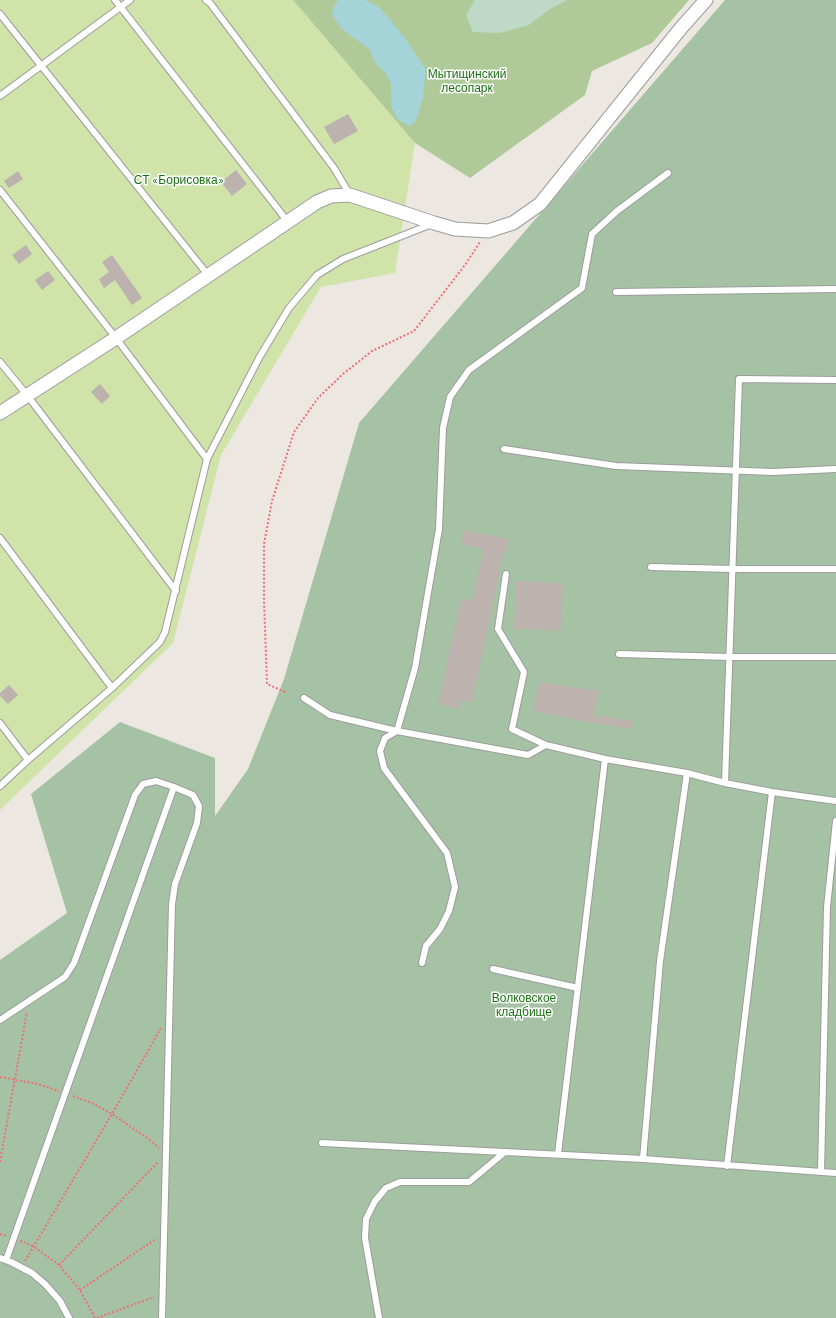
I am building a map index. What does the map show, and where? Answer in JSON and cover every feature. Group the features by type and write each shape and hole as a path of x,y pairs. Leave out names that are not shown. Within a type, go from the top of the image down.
{"street":[{"path":"0,413 116,338 317,202 331,196 350,195 455,229 488,231 513,223 540,204 681,28 706,0"}],"lane":[{"path":"115,0 288,222"},
{"path":"0,96 130,0"},
{"path":"206,0 210,3 334,168 350,195"},
{"path":"0,14 208,275"},
{"path":"422,963 426,946 440,929 449,911 455,887 447,853 384,768 380,751 385,738 397,731 415,668 439,529 443,428 450,397 469,370 582,288 592,234 617,211 668,172"},
{"path":"0,190 116,338 207,459"},
{"path":"0,786 112,688 160,642 165,632 176,591 207,459 259,358 289,308 317,275 343,259 434,223"},
{"path":"616,292 836,289"},
{"path":"0,362 176,591"},
{"path":"725,783 739,379 836,380"},
{"path":"504,449 616,466 773,472 836,469"},
{"path":"0,538 112,688"},
{"path":"651,567 733,569 836,568"},
{"path":"506,574 498,629 524,672 512,729 546,745 605,759 687,773 725,783 772,792 836,801"},
{"path":"619,654 730,657 836,657"},
{"path":"304,698 330,715 397,731 528,755 546,745"},
{"path":"0,723 28,760"},
{"path":"558,1154 605,759"},
{"path":"643,1159 660,961 687,773"},
{"path":"0,1020 65,977 74,962 135,795 143,784 156,781 193,795 199,806 197,823 175,884 172,904 162,1318"},
{"path":"69,1318 60,1301 45,1284 32,1273 3,1259 14,1238 174,787"},
{"path":"727,1166 772,792"},
{"path":"821,1172 827,908 836,821"},
{"path":"493,969 578,988"},
{"path":"322,1143 558,1154 836,1173"},
{"path":"379,1318 365,1238 366,1219 375,1201 386,1188 400,1182 469,1182 505,1152"}],"path":[{"path":"285,692 268,684 264,600 264,544 272,501 294,432 318,398 343,374 372,351 414,331 465,265 488,231"},
{"path":"0,1162 29,1001"},
{"path":"21,1267 170,1013"},
{"path":"0,1077 38,1084 92,1103 112,1114 147,1138 166,1155 59,1265"},
{"path":"0,1234 33,1246 59,1265 80,1290 96,1318 162,1294"},
{"path":"80,1290 164,1234"}],"green space":[{"name":"СТ «Борисовка»","path":"0,0 293,0 415,143 395,273 321,287 221,455 173,643 0,810"},
{"name":"Мытищинский лесопарк","path":"293,0 689,0 652,43 592,71 585,95 470,178 415,143"},
{"path":"475,0 567,0 550,9 529,25 500,33 473,32 466,15"},
{"name":"Волковское кладбище","path":"725,0 836,0 836,1318 0,1318 0,960 67,913 31,794 120,722 215,758 215,816 248,769 284,679 359,423"}],"water":[{"path":"338,0 366,0 380,8 405,38 426,70 423,97 416,120 410,126 397,119 392,108 391,84 385,72 376,64 369,49 342,29 332,15"}],"building":[{"path":"348,114 358,131 334,144 324,127"},
{"path":"236,170 247,184 232,196 221,182"},
{"path":"18,171 23,179 9,188 4,181"},
{"path":"26,245 32,254 19,264 12,255"},
{"path":"112,255 142,298 132,305 115,280 104,288 99,279 109,272 102,262"},
{"path":"48,271 55,280 42,290 35,280"},
{"path":"100,384 110,396 102,404 91,392"},
{"path":"464,530 509,539 506,553 504,552 472,703 461,700 459,709 438,704 461,598 472,600 484,549 461,544"},
{"path":"516,581 563,583 561,631 514,629"},
{"path":"539,682 599,691 593,715 633,721 632,729 597,724 533,711"},
{"path":"9,685 18,695 8,704 0,696 0,693"}]}
